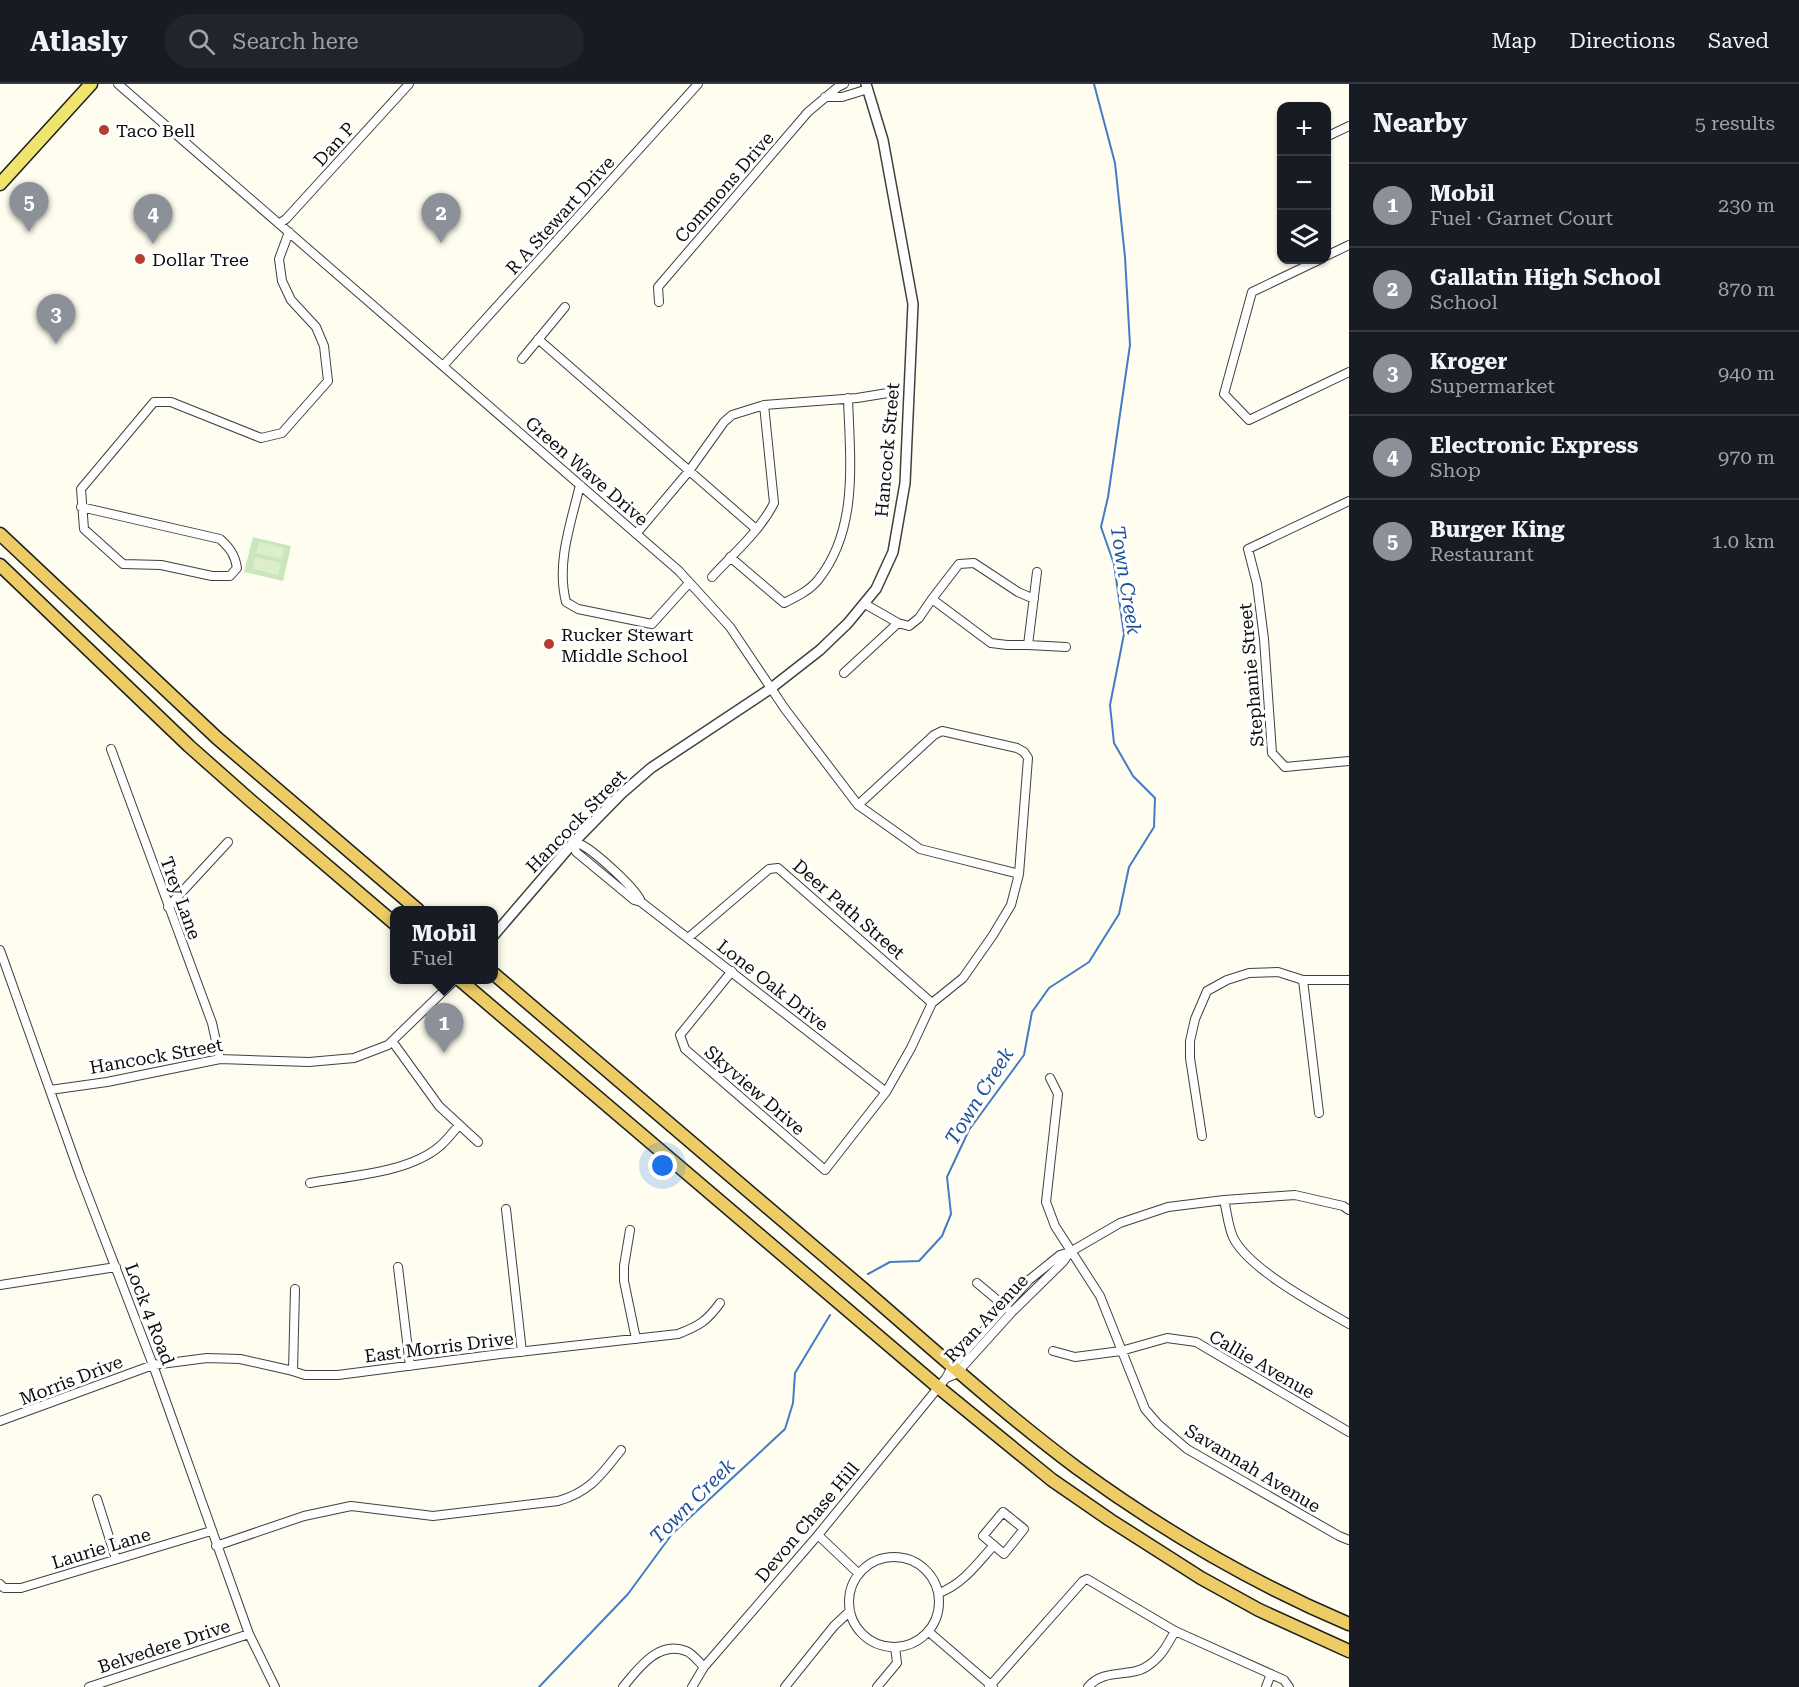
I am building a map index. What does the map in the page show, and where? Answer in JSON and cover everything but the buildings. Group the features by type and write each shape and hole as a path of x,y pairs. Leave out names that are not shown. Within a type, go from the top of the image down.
{"highway":[{"path":"0,534 217,738 413,906"},
{"path":"0,565 189,746 390,920"},
{"path":"498,977 1074,1466 1161,1526 1241,1573 1349,1624"},
{"path":"465,984 942,1383 1052,1480 1201,1578 1259,1610 1349,1651"}],"main road":[{"path":"0,184 91,84"}],"street":[{"name":"Green Wave Drive","path":"118,84 283,221 289,232 679,571 729,627 770,689 858,805 920,849 1019,874"},
{"name":"Dan P","path":"283,221 409,84"},
{"name":"R A Stewart Drive","path":"443,366 698,84"},
{"name":"Commons Drive","path":"659,302 658,287 808,112 844,84"},
{"path":"825,97 842,97 867,86"},
{"name":"Hancock Street","path":"498,930 573,843 621,794 651,768 770,689 822,648 865,604 876,589 893,552 905,483 913,304 883,140 867,86"},
{"path":"1331,135 1349,126"},
{"path":"81,507 220,539 230,547 236,557 237,568 230,576 212,576 161,565 123,564 84,529 81,507 81,489 154,402 171,402 261,438 282,433 328,381 324,346 316,327 291,300 282,281 279,259 289,232"},
{"path":"1331,254 1349,245"},
{"path":"1312,264 1252,292 1224,394 1249,420 1349,372"},
{"path":"522,359 565,307"},
{"path":"538,339 756,529"},
{"path":"636,534 689,471 724,422 732,415 764,405 894,392"},
{"path":"730,557 784,603 802,594 818,580 837,548 846,522 851,480 848,398"},
{"path":"712,577 756,529 774,503 764,405"},
{"path":"580,485 561,569 566,602 578,609 652,624 689,583"},
{"name":"Stephanie Street","path":"1349,501 1248,549 1257,584 1264,639 1272,753 1285,767 1349,761"},
{"path":"865,604 898,623 909,626 919,618 959,564 974,563 1018,592 1034,599"},
{"path":"1028,645 1037,572"},
{"path":"932,599 990,643 1066,647"},
{"path":"844,672 898,623"},
{"path":"858,805 934,735 942,731 1017,748 1028,758 1019,874 1011,905 981,954 963,978 932,1003 886,1092"},
{"name":"Trey Lane","path":"111,749 212,1023 220,1059"},
{"path":"168,907 228,842"},
{"name":"Lone Oak Drive","path":"573,843 576,852 634,900 641,902 732,971 886,1092"},
{"name":"Deer Path Street","path":"688,938 769,869 778,868 932,1003"},
{"name":"Lock 4 Road","path":"0,950 153,1365 216,1546 249,1634 275,1687"},
{"name":"Skyview Drive","path":"732,971 680,1035 685,1049 825,1170 886,1092"},
{"path":"1202,1136 1190,1058 1190,1041 1195,1019 1208,991 1227,980 1249,973 1278,972 1303,980 1349,980"},
{"path":"1303,980 1318,1113"},
{"name":"Hancock Street","path":"50,1090 107,1082 220,1059 309,1062 354,1058 388,1045 451,984"},
{"path":"392,1041 439,1106 478,1142"},
{"name":"Savannah Avenue","path":"1050,1078 1058,1094 1046,1202 1055,1226 1100,1296 1145,1409 1158,1424 1187,1449 1349,1540"},
{"path":"310,1183 407,1164 439,1147 459,1125"},
{"name":"Ryan Avenue","path":"942,1383 1008,1309 1029,1280 1060,1255 1070,1252 1120,1223 1168,1207 1295,1195 1343,1206 1349,1210"},
{"path":"1224,1200 1234,1238 1257,1266 1349,1324"},
{"path":"506,1209 522,1352"},
{"path":"630,1230 624,1281 636,1339"},
{"path":"0,1285 116,1267"},
{"path":"398,1267 410,1366"},
{"path":"978,1283 1008,1309"},
{"path":"293,1371 295,1289"},
{"name":"East Morris Drive","path":"153,1365 207,1358 240,1359 293,1371 305,1376 338,1376 678,1334 697,1327 708,1319 720,1303"},
{"name":"Callie Avenue","path":"1053,1351 1075,1357 1121,1351 1167,1338 1196,1342 1349,1432"},
{"name":"Morris Drive","path":"0,1421 153,1365"},
{"name":"Devon Chase Hill","path":"692,1687 704,1667 818,1534 942,1383"},
{"path":"216,1546 304,1516 351,1506 433,1516 558,1501 586,1490 599,1479 621,1450"},
{"path":"98,1499 116,1559"},
{"path":"1003,1512 1024,1529 1004,1554 994,1545 983,1536 1003,1512"},
{"name":"Laurie Lane","path":"0,1584 4,1588 21,1588 211,1531"},
{"path":"818,1534 859,1574"},
{"path":"939,1593 963,1580 994,1545"},
{"path":"887,1557 906,1558 921,1566 929,1573 939,1593 939,1612 929,1632 920,1640 909,1645 884,1647 869,1640 856,1627 850,1611 849,1603 855,1580 859,1574 873,1562 887,1557"},
{"path":"929,1632 991,1686 1087,1579 1175,1631 1284,1680 1289,1687"},
{"path":"785,1687 834,1626 850,1611"},
{"path":"1088,1687 1092,1682 1107,1674 1139,1670 1148,1666 1165,1649 1175,1631"},
{"name":"Belvedere Drive","path":"89,1687 249,1634"},
{"path":"877,1687 897,1663 895,1647"},
{"path":"623,1687 645,1661 659,1652 675,1649 687,1651 704,1667"},
{"path":"1266,1687 1271,1674"}],"green space":[{"path":"253,537 291,546 283,581 244,572"},
{"path":"259,542 284,548 282,559 256,553"},
{"path":"255,557 281,563 278,575 253,569"}],"waterway":[{"name":"Town Creek","path":"868,1274 890,1262 919,1261 942,1236 951,1214 947,1177 969,1130 1024,1055 1032,1012 1049,988 1089,962 1119,914 1129,867 1154,827 1155,798 1133,776 1114,743 1110,705 1124,634 1114,564 1101,527 1108,497 1130,345 1125,257 1115,163 1094,84"},
{"name":"Town Creek","path":"539,1687 628,1594 672,1534 785,1429 793,1403 795,1373 830,1315"}],"place":[{"name":"Taco Bell","path":"104,130"},
{"name":"Burger King","path":"29,232"},
{"name":"Gallatin High School","path":"441,243"},
{"name":"Electronic Express","path":"153,244"},
{"name":"Dollar Tree","path":"140,259"},
{"name":"Kroger","path":"56,344"},
{"name":"Rucker Stewart Middle School","path":"549,644"},
{"name":"Mobil","path":"444,1053"}]}
